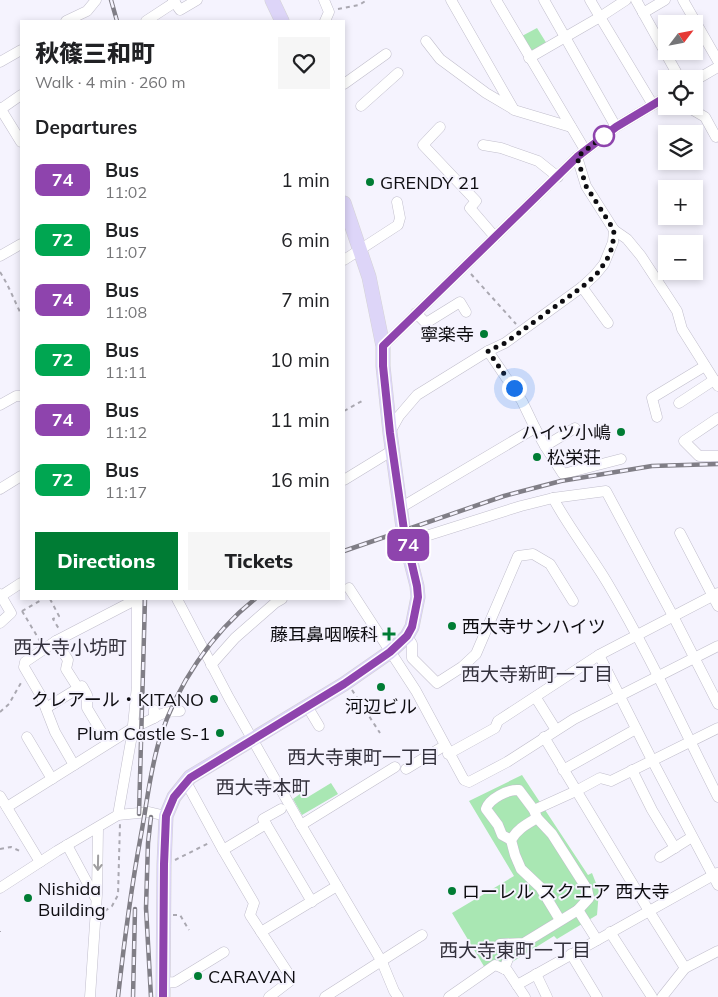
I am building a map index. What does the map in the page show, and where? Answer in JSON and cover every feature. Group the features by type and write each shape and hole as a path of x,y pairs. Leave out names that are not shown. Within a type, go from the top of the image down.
{"main road":[{"path":"272,0 282,20"},
{"path":"163,997 166,816 174,797 190,778 347,682 390,652 407,636 412,627 418,597 400,508 390,433 383,366 383,346 369,277 345,206"}],"street":[{"path":"68,20 87,11 96,0"},
{"path":"147,20 174,1 180,10 197,0"},
{"path":"324,0 327,17"},
{"path":"450,0 514,110"},
{"path":"496,0 571,128 581,154 586,186 614,230 627,240 641,256 677,311 682,329 716,383 678,403"},
{"path":"544,0 616,127"},
{"path":"590,0 652,105"},
{"path":"529,58 626,0"},
{"path":"636,0 675,70"},
{"path":"644,13 665,0"},
{"path":"682,0 718,61"},
{"path":"426,41 440,59 486,93 514,110 571,128"},
{"path":"0,62 20,51"},
{"path":"345,83 386,54"},
{"path":"703,75 718,66"},
{"path":"361,106 398,73"},
{"path":"20,98 0,108 20,140"},
{"path":"383,346 581,154 616,127 658,102"},
{"path":"701,115 704,117 716,137"},
{"path":"440,127 423,145 476,201 470,208 495,237"},
{"path":"483,145 501,148 538,161 558,176"},
{"path":"345,259 398,225 400,218 397,202"},
{"path":"390,433 405,408 417,395 488,351 505,343 596,275 604,264 613,242 614,230"},
{"path":"0,256 20,245"},
{"path":"582,287 608,323"},
{"path":"416,313 426,323 460,302 466,312"},
{"path":"488,351 522,401 544,446 563,474 621,460"},
{"path":"657,417 652,398 705,366"},
{"path":"0,406 16,396 20,396"},
{"path":"718,418 684,441 699,456 718,456"},
{"path":"400,508 535,428"},
{"path":"544,446 575,428"},
{"path":"345,479 393,450"},
{"path":"0,488 20,477"},
{"path":"408,542 458,525 553,498 606,491 718,704"},
{"path":"553,498 566,523 608,583 718,797"},
{"path":"680,532 716,595 718,606"},
{"path":"407,636 412,644 412,658 437,682 462,667 476,654 518,556 533,554 550,564 573,601"},
{"path":"0,623 11,613 0,595 20,584"},
{"path":"349,588 416,691 446,750 464,780 469,782 507,762 556,730 718,646"},
{"path":"406,769 495,728 498,721 536,698 599,655 716,595"},
{"path":"74,765 55,732 41,696 24,667 26,662 60,639 135,600"},
{"path":"119,819 133,728 137,686 137,600"},
{"path":"178,600 252,739 382,962 398,997"},
{"path":"211,665 235,638 280,600"},
{"path":"60,639 68,660 66,668 78,688"},
{"path":"516,985 649,911 716,878 692,837 599,655"},
{"path":"46,708 82,686 87,695 87,708 108,743"},
{"path":"536,698 556,730"},
{"path":"307,706 319,726"},
{"path":"7,807 154,714 180,711"},
{"path":"511,840 518,830 538,811 600,778 611,781 718,728"},
{"path":"563,770 636,729"},
{"path":"27,737 52,779"},
{"path":"544,737 685,968"},
{"path":"301,825 395,767"},
{"path":"632,770 652,810 675,848"},
{"path":"186,782 254,903 250,915 290,976 290,981 269,997"},
{"path":"504,969 508,959 500,944 524,943 578,910 588,898 587,889 538,811 519,790 512,789 506,791 488,804 486,809 498,825 502,835 511,840 517,862 540,887 560,920"},
{"path":"0,796 40,862"},
{"path":"281,809 263,819 312,902"},
{"path":"0,888 67,845 98,828 119,819 149,812 166,816"},
{"path":"223,850 266,824"},
{"path":"90,997 97,894 98,828"},
{"path":"660,857 692,837"},
{"path":"67,845 96,898"},
{"path":"261,932 337,886"},
{"path":"578,910 598,940"},
{"path":"610,932 652,997"},
{"path":"325,997 422,935"},
{"path":"662,997 685,968 718,951"},
{"path":"163,983 175,982 224,952"},
{"path":"571,954 597,997"},
{"path":"449,997 495,965 507,970 524,997"},
{"path":"536,974 547,997"}],"path":[{"path":"327,17 367,0"},
{"path":"467,270 521,330"},
{"path":"0,272 11,289 20,312"},
{"path":"345,410 362,401"},
{"path":"22,611 42,600"},
{"path":"51,600 59,616 53,619 60,639"},
{"path":"11,613 17,609 22,611 44,649"},
{"path":"0,712 9,704 27,672"},
{"path":"347,682 380,733"},
{"path":"101,914 112,906 118,895 119,819"},
{"path":"164,864 170,863 217,839"},
{"path":"0,849 11,847 22,852"},
{"path":"163,914 180,914 189,930"}],"green space":[{"path":"537,28 547,44 532,53 522,36"},
{"path":"522,775 588,875 592,873 599,891 597,915 557,939 554,936 509,964 485,968 452,913 514,876 469,801"},
{"path":"331,783 338,794 302,815 293,799 304,791 308,797"}],"railway":[{"path":"111,0 117,20"},
{"path":"345,551 504,496 561,481 652,466 718,464"},
{"path":"139,814 145,600"},
{"path":"118,997 134,876 151,774 160,738 176,699 197,662 224,628 254,600"},
{"path":"151,817 148,843 146,908 151,997"},
{"path":"133,997 135,909"}],"bus line":[{"name":"74","path":"163,997 166,816 174,797 190,778 344,684 381,659 407,636 412,627 418,597 417,586 408,550 408,542 404,535 390,433 383,366 383,346 577,157 616,127 658,102"}],"place":[{"name":"GRENDY 21","path":"370,182"},
{"name":"寧楽寺","path":"484,334"},
{"name":"ハイツ小嶋","path":"621,432"},
{"name":"松栄荘","path":"537,457"},
{"name":"西大寺サンハイツ","path":"452,626"},
{"name":"藤耳鼻咽喉科","path":"389,634"},
{"name":"河辺ビル","path":"381,687"},
{"name":"クレアール・KITANO","path":"214,699"},
{"name":"Plum Castle S-1","path":"220,733"},
{"name":"ローレル スクエア 西大寺","path":"452,891"},
{"name":"Nishida Building","path":"28,898"},
{"name":"CARAVAN","path":"198,976"}],"district":[{"name":"西大寺小坊町","path":"70,647"},
{"name":"西大寺新町一丁目","path":"537,674"},
{"name":"西大寺東町一丁目","path":"363,757"},
{"name":"西大寺本町","path":"263,787"},
{"name":"西大寺東町一丁目","path":"515,950"}],"route":[{"path":"514,388 488,351 505,343 582,287 596,275 610,254 614,230 586,186 577,157 604,136"}]}
